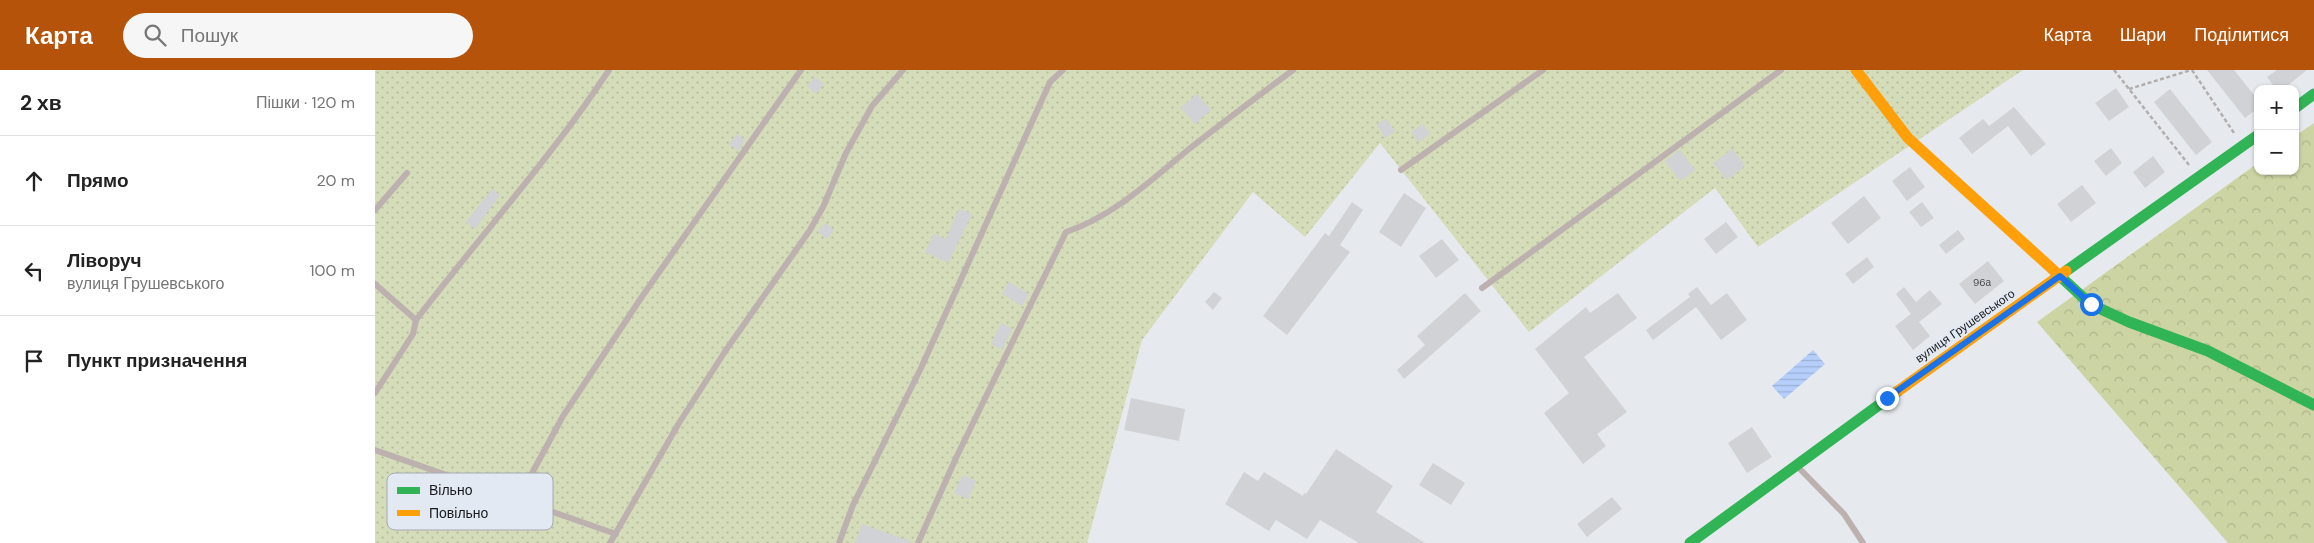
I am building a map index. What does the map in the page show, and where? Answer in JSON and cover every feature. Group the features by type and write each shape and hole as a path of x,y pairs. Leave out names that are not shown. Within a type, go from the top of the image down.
{"street":[{"path":"1856,70 1908,138 2091,304 2129,322 2208,351 2314,405"},
{"path":"2299,105 2314,94"},
{"name":"вулиця Грушевського","path":"1692,542 1796,465 2254,138"}],"lane":[{"path":"375,393 413,334 416,320 507,208 587,103 609,70"},
{"path":"532,473 573,400 641,298 801,70"},
{"path":"611,543 700,390 823,207 846,153 873,106 903,70"},
{"path":"839,543 853,505 921,368 1049,82 1063,70"},
{"path":"918,543 956,458 1066,232 1084,226 1111,212 1222,123 1293,70"},
{"path":"1401,170 1543,70"},
{"path":"1481,288 1781,70"},
{"path":"375,210 407,174"},
{"path":"375,284 416,320"},
{"path":"375,450 442,473"},
{"path":"1796,465 1844,514 1863,543"},
{"path":"553,512 616,534"}],"path":[{"path":"2114,70 2199,178"},
{"path":"2129,89 2191,70 2243,146"}],"green space":[{"path":"375,70 2023,70 1758,247 1715,188 1529,332 1380,143 1305,237 1253,192 1142,340 1087,543 375,543"},
{"path":"2314,123 2314,543 2228,543 2037,322 2254,166 2254,175 2299,175 2299,133"}],"water":[{"path":"1813,350 1825,364 1784,399 1772,386"}],"building":[{"path":"2207,70 2234,70 2254,95 2254,111 2245,118"},
{"path":"2277,70 2307,70 2288,85 2273,85 2267,77"},
{"path":"815,77 824,84 816,94 807,86"},
{"path":"2116,88 2129,107 2109,121 2095,103"},
{"path":"2170,89 2212,142 2196,155 2154,102"},
{"path":"1197,94 1211,110 1195,124 1181,108"},
{"path":"2014,107 2046,144 2031,156 2008,126 1972,154 1959,138 1983,119 1989,126"},
{"path":"1386,119 1395,131 1385,138 1377,125"},
{"path":"1423,124 1430,134 1418,142 1411,132"},
{"path":"737,134 745,140 738,151 729,144"},
{"path":"2111,148 2122,163 2106,176 2094,161"},
{"path":"1732,149 1745,166 1727,180 1713,163"},
{"path":"1680,150 1695,170 1680,181 1665,161"},
{"path":"2153,156 2165,172 2145,188 2133,172"},
{"path":"1910,167 1925,187 1907,201 1892,181"},
{"path":"2082,185 2096,203 2071,222 2057,204"},
{"path":"492,189 500,195 475,229 466,222"},
{"path":"1404,193 1426,208 1401,247 1379,232"},
{"path":"1864,196 1881,218 1848,244 1831,223"},
{"path":"1352,202 1363,210 1340,245 1350,252 1287,335 1263,316 1325,233 1329,236"},
{"path":"1922,202 1934,218 1921,227 1909,212"},
{"path":"959,209 972,214 948,263 925,252 934,234 946,239"},
{"path":"1726,222 1738,237 1716,254 1704,239"},
{"path":"825,223 834,230 827,239 818,232"},
{"path":"1958,230 1965,239 1946,254 1939,245"},
{"path":"1442,239 1459,260 1436,278 1419,256"},
{"path":"1867,257 1874,267 1853,284 1845,274"},
{"path":"1988,261 2004,281 1975,304 1959,284"},
{"path":"1009,282 1029,294 1022,306 1002,294"},
{"path":"1697,287 1711,305 1727,293 1747,320 1721,340 1696,307 1653,340 1646,330 1690,297 1688,294"},
{"path":"1904,287 1916,302 1930,290 1942,304 1919,322 1930,336 1913,350 1895,326 1911,314 1896,294"},
{"path":"1214,292 1222,298 1213,310 1205,302"},
{"path":"1465,293 1481,311 1404,379 1397,370 1425,345 1417,336"},
{"path":"1618,293 1637,318 1584,357 1627,412 1597,434 1606,446 1583,464 1544,413 1569,393 1535,349 1586,307 1590,313"},
{"path":"1001,323 1012,329 1002,350 991,344"},
{"path":"1131,398 1185,409 1179,441 1124,430"},
{"path":"1752,427 1772,457 1747,473 1728,443"},
{"path":"1336,449 1393,486 1376,512 1425,543 1359,543 1320,520 1307,539 1276,520 1269,531 1225,504 1244,472 1258,481 1264,472 1303,496"},
{"path":"1433,463 1465,483 1451,505 1419,485"},
{"path":"963,475 976,481 968,499 954,493"},
{"path":"1612,497 1622,509 1587,537 1577,524"},
{"path":"862,524 910,541 910,543 855,543"}],"traffic: fast":[{"path":"2299,105 2314,94"},
{"path":"2066,271 2254,138"},
{"path":"2061,277 2090,304 2129,322 2208,351 2314,405"},
{"path":"1690,543 1898,391"}],"traffic: slow":[{"path":"1856,70 1908,138 2061,277"},
{"path":"1898,391 2066,271"}],"route":[{"path":"1887,398 2060,276 2091,304"}]}
